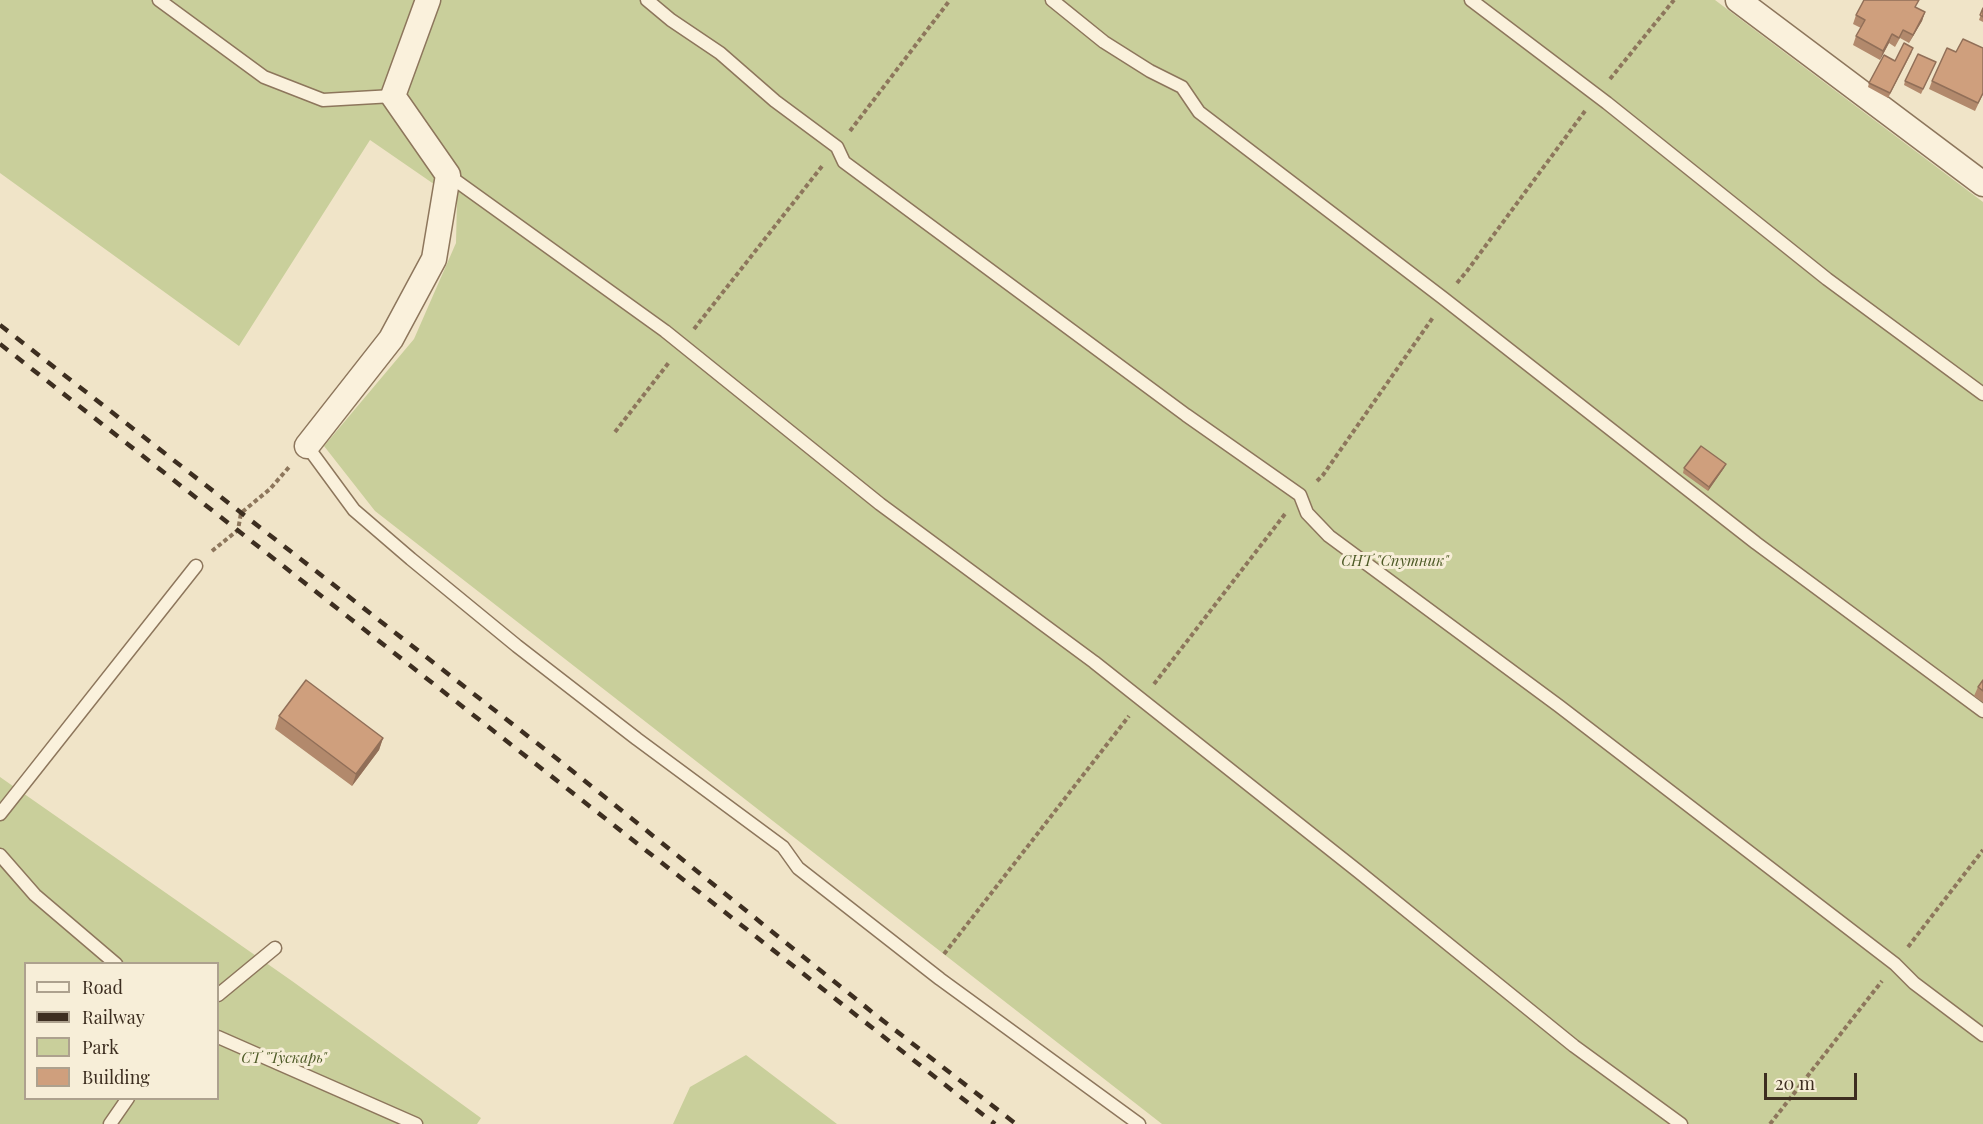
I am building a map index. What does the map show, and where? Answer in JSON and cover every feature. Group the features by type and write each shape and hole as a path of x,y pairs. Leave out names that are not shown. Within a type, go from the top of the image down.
{"street":[{"path":"307,446 391,339 434,259 448,175 393,96 428,0"},
{"path":"1738,0 1983,184"}],"lane":[{"path":"159,0 264,77 323,100 393,96"},
{"path":"647,0 671,20 720,53 775,101 837,147 844,162 1185,415 1300,495 1307,513 1329,536 1559,706 1895,964 1914,983 1983,1035"},
{"path":"1052,0 1104,42 1150,71 1182,87 1199,112 1443,298 1756,543 1983,711"},
{"path":"1471,0 1617,111 1827,279 1983,394"},
{"path":"448,175 682,345 880,504 1094,662 1574,1046 1681,1124"},
{"path":"307,446 354,510 517,646 637,739 783,847 798,868 936,975 1139,1124"},
{"path":"0,814 196,566"},
{"path":"0,855 35,895 115,962"},
{"path":"219,994 275,948"},
{"path":"219,1036 416,1124"},
{"path":"110,1124 127,1100"}],"path":[{"path":"615,432 950,0"},
{"path":"196,566 238,530 241,513 270,489 307,446"},
{"path":"1770,1124 1983,850"}],"green space":[{"name":"СНТ \"Спутник\"","path":"0,0 1715,0 1983,202 1983,1124 1162,1124 375,511 324,446 414,339 456,243 457,200 370,140 239,346 0,173"},
{"name":"СТ \"Тускарь\"","path":"0,777 292,981 481,1118 477,1124 0,1124"},
{"path":"746,1055 837,1124 673,1124 690,1087"}],"building":[{"path":"1864,0 1919,0 1915,7 1925,12 1913,35 1903,30 1899,38 1892,34 1883,51 1856,36 1865,20 1856,15"},
{"path":"1963,39 1983,48 1983,93 1978,103 1932,81 1947,48 1956,52"},
{"path":"1904,43 1913,48 1890,93 1869,83 1884,55 1895,61"},
{"path":"1918,54 1936,62 1923,89 1905,81"},
{"path":"1701,446 1726,464 1709,487 1684,468"},
{"path":"306,680 383,738 356,774 279,716"},
{"path":"1983,680 1983,691 1978,687"}],"railway":[{"path":"0,325 565,765 877,1016 1016,1124"},
{"path":"0,344 995,1124"}]}
